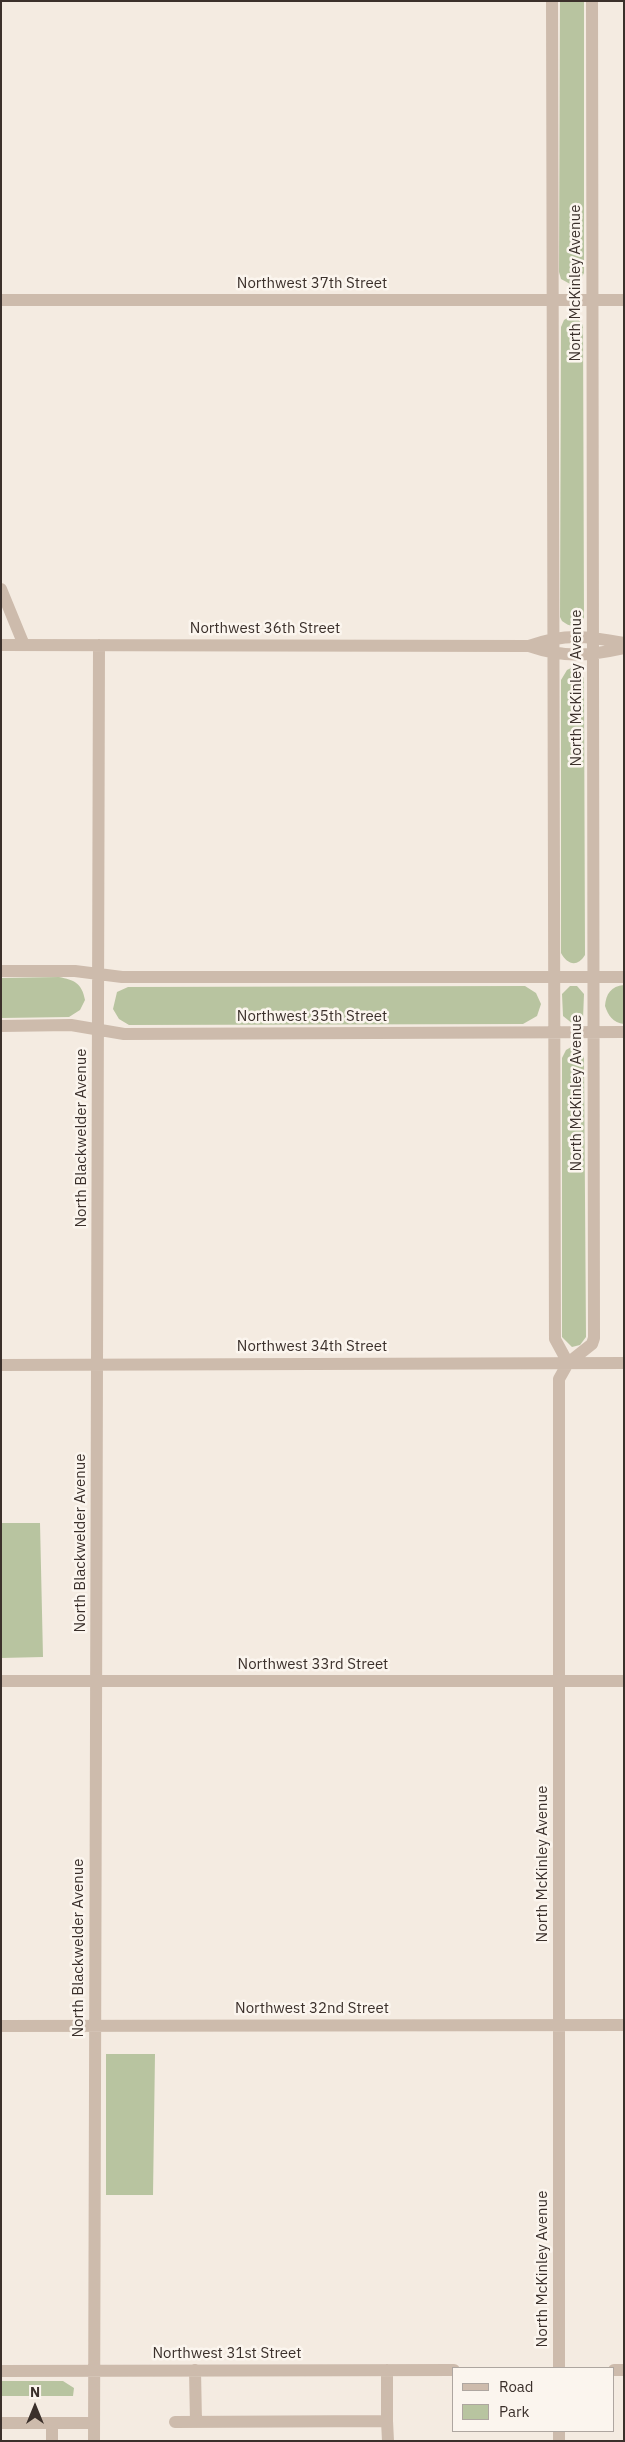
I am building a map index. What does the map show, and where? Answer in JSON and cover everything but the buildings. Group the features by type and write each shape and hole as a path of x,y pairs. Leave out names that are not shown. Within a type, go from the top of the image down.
{"street":[{"name":"North McKinley Avenue","path":"552,1 554,300 554,1339 568,1363"},
{"name":"North McKinley Avenue","path":"559,2367 559,1379 568,1363 592,1344 594,1338 592,1"},
{"name":"Northwest 37th Street","path":"1,300 624,300"},
{"path":"1,589 24,645"},
{"name":"Northwest 36th Street","path":"529,646 554,637 592,637 624,643"},
{"name":"Northwest 36th Street","path":"1,645 529,646 554,654 592,655 624,648"},
{"name":"North Blackwelder Avenue","path":"94,2441 99,645"},
{"path":"1,971 75,971 122,977 624,977"},
{"name":"Northwest 35th Street","path":"1,1026 71,1025 124,1034 624,1032"},
{"name":"Northwest 34th Street","path":"1,1365 624,1363"},
{"name":"Northwest 33rd Street","path":"1,1681 624,1681"},
{"name":"Northwest 32nd Street","path":"1,2026 624,2025"},
{"path":"195,2370 196,2422"},
{"path":"387,2370 388,2441"},
{"name":"Northwest 31st Street","path":"1,2371 452,2370"},
{"path":"175,2422 388,2421"},
{"path":"1,2423 94,2423"},
{"path":"52,2423 52,2441"}],"green space":[{"path":"560,1 584,1 584,273 578,284 572,285 561,279 559,272"},
{"path":"569,317 577,318 583,325 584,618 579,624 574,626 565,623 560,617 561,327 564,320"},
{"path":"571,668 580,671 584,679 585,955 579,962 575,963 566,960 561,953 561,680 567,670"},
{"path":"59,977 73,981 82,990 85,1000 80,1010 69,1017 1,1018 1,978"},
{"path":"624,985 624,1024 611,1018 605,1006 610,991"},
{"path":"525,986 536,993 541,1004 537,1016 523,1024 129,1025 119,1019 113,1009 117,992 128,987"},
{"path":"570,986 577,986 584,994 583,1019 573,1024 563,1016 562,994"},
{"path":"573,1046 581,1050 584,1058 586,1337 580,1345 572,1347 562,1337 562,1058 566,1050"},
{"path":"1,1523 40,1523 43,1657 1,1658"},
{"path":"106,2054 155,2054 153,2195 106,2195"},
{"path":"1,2381 63,2381 74,2388 73,2396 1,2396"}]}
